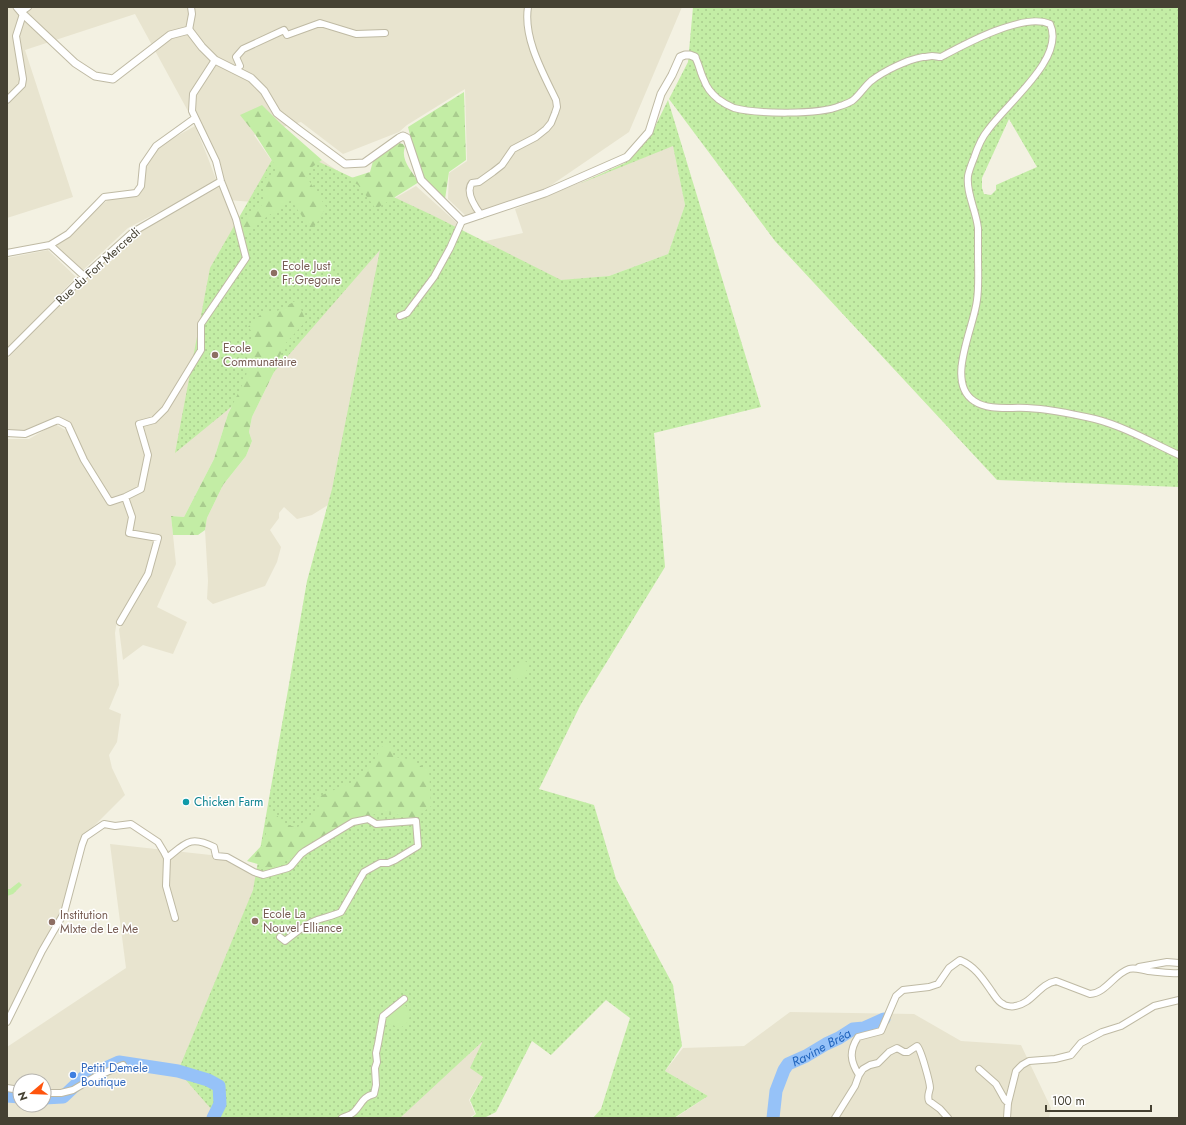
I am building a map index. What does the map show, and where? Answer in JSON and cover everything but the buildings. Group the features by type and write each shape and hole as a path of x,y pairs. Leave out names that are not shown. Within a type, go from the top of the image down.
{"street":[{"path":"7,100 22,85 23,79 16,36 21,11 28,7"},
{"path":"191,7 192,14 189,30 202,47 215,60 251,78 264,91 277,113 345,164 364,163 399,138 403,136 407,138 421,180 462,221"},
{"path":"481,215 475,207 471,197 469,189 472,183 479,182 502,165 513,149 536,137 546,129 551,124 557,107 556,100 535,54 528,32 526,16 528,7"},
{"path":"21,11 75,63 94,76 112,79 170,35 189,30"},
{"path":"400,316 407,313 434,277 450,248 462,221 545,194 627,157 649,132 661,94 680,57 690,55 695,57 704,80 710,90 718,99 733,107 760,111 820,111 838,107 852,101 868,83 888,70 921,58 933,56 936,58 941,57 971,41 1016,24 1045,22 1050,24 1053,31 1051,48 1033,79 987,130 974,156 968,175 968,190 974,208 978,228 978,277 977,301 961,366 962,386 975,402 988,407 1033,408 1096,419 1116,426 1179,455"},
{"path":"235,70 240,66 236,57 243,49 284,30 287,34 320,23 356,34 385,33"},
{"path":"7,433 25,434 58,420 68,425 84,460 110,502 141,489 148,455 139,424 154,420 165,409 201,350 201,324 246,258 236,219 221,181 216,161 192,111 193,94 215,60"},
{"path":"7,253 50,245 68,234 104,198 136,193 141,186 144,165 156,146 195,118"},
{"name":"Rue du Fort Mercredi","path":"7,354 84,276 133,232 221,181"},
{"path":"50,245 84,276"},
{"path":"120,622 148,574 158,538 129,533 132,517 125,497"},
{"path":"167,858 187,842 197,841 206,843 214,848 216,856 227,857 254,872 264,875 291,866 301,854 353,822 368,819 376,824 416,821 418,846 395,860 388,863 380,863 364,872 341,912 316,920 285,941 280,937"},
{"path":"7,1022 42,951 64,913 85,837 104,824 114,826 131,824 158,842 167,858 166,886 175,918"},
{"path":"859,1075 854,1067 851,1054 854,1044 858,1038 881,1031 896,996 903,990 929,987 938,984 949,968 960,960 969,964 981,976 996,998 1003,1004 1014,1007 1025,1003 1051,982 1056,981 1090,994 1096,994 1128,969 1167,962 1179,963"},
{"path":"1136,968 1162,973 1179,973"},
{"path":"342,1118 353,1113 364,1099 369,1095 374,1094 376,1085 376,1053 382,1016 404,999"},
{"path":"1007,1118 1008,1102 1016,1070 1022,1065 1029,1061 1055,1059 1071,1055 1080,1043 1102,1032 1121,1026 1154,1006 1179,1000"},
{"path":"835,1118 856,1086 859,1075 864,1069 870,1065 878,1063 897,1048 904,1052 908,1052 917,1046 922,1056 929,1083 929,1101 937,1106 948,1118"},
{"path":"52,1093 61,1093 73,1090 95,1077 123,1065"},
{"path":"979,1069 996,1084 1008,1102"}],"shaded area":[{"path":"7,7 682,7 629,132 547,188 466,216 448,199 449,173 467,161 465,89 407,125 399,132 343,154 301,122 254,135 278,170 264,203 228,200 207,146 135,14 25,50 73,197 7,218"},
{"path":"195,126 217,182 128,228 82,271 55,245 71,236 87,217 108,200 139,194 145,165 157,147"},
{"path":"673,145 685,205 668,254 609,276 523,284 328,505 312,515 297,519 284,507 279,513 279,518 270,530 281,547 277,562 265,586 213,604 207,599 208,581 205,530 207,518 223,485 246,456 252,441 249,432 252,417 274,372 246,377 228,414 214,459 184,517 171,516 176,564 157,607 187,622 173,654 143,645 123,660 119,629 124,623 132,603 143,589 160,538 132,531 135,516 128,496 142,491 150,454 141,426 154,423 166,410 304,172 322,160 358,185 376,209 416,186 457,223 434,281 454,248 523,233 515,209"},
{"path":"221,186 230,209 244,258 197,323 197,350 162,408 153,418 137,423 145,455 140,488 110,501 100,486 69,424 58,419 25,432 7,431 7,359 85,277 133,234"},
{"path":"48,250 76,277 7,350 7,258"},
{"path":"55,424 67,431 108,505 126,500 131,515 129,534 156,539 150,568 140,587 117,620 115,633 119,685 109,709 121,714 117,742 109,755 112,768 125,795 83,837 62,911 7,1017 7,439 29,439"},
{"path":"110,844 229,857 494,996 483,1077 469,1100 475,1114 469,1118 7,1118 7,1047 126,968"},
{"path":"790,1012 914,1014 961,1041 1021,1045 1051,1108 1049,1118 675,1118 708,1096 665,1071 683,1048 744,1046"}],"green space":[{"path":"693,7 1179,7 1179,487 997,480 775,241 669,99 688,62","holes":["1009,119 1037,167 996,185 996,190 991,195 984,194 982,188 982,178"]},
{"path":"464,92 466,160 449,172 445,199 423,180 408,127"},
{"path":"668,100 761,407 654,433 665,567 581,704 539,789 594,805 616,879 673,985 682,1046 665,1071 708,1096 674,1118 593,1118 601,1109 630,1018 606,1000 551,1055 532,1041 496,1112 484,1118 471,1118 476,1114 470,1100 483,1077 470,1068 483,1041 400,1118 219,1118 178,1071 253,890 307,581 332,489 380,250 274,372 175,453 210,268 281,144 434,216 561,280 609,276 668,254 685,205 673,146 579,184 625,163 650,137"},
{"path":"262,105 322,160 304,173 326,207 312,231 291,200 242,234 238,227 264,203 264,179 278,170 255,134 240,115"},
{"path":"399,143 403,144 405,147 405,161 419,182 376,209 358,185 348,179 370,172 373,161"},
{"path":"297,300 306,321 284,345 274,372 252,417 249,432 252,441 246,456 223,485 207,518 205,530 198,535 173,535 171,516 184,517 214,459 228,414 246,377 252,332 248,327 266,309 270,315"},
{"path":"521,659 530,664 521,681 512,675"},
{"path":"387,738 394,757 408,759 429,770 431,806 414,819 384,811 357,820 298,855 272,868 247,861 265,842 269,807 284,823 297,828 322,804 315,798 355,781 368,771"},
{"path":"19,882 22,885 13,894 7,896 7,889 10,889"},
{"path":"401,1005 406,1006 410,1015 407,1023 399,1028 391,1024 384,1025 383,1019"}],"waterway":[{"name":"Ravine Bréa","path":"773,1118 776,1091 784,1070 788,1064 806,1056 853,1029 864,1028 884,1019"},
{"name":"Ravine Bréa","path":"52,1098 63,1097 83,1078 100,1074 108,1067 119,1062 178,1071 208,1080 219,1086 220,1104 213,1118"},
{"name":"Ravine Bréa","path":"7,1096 12,1096"}],"place":[{"name":"Ecole Just Fr.Gregoire","path":"274,273"},
{"name":"Ecole Communataire","path":"215,355"},
{"name":"Chicken Farm","path":"186,802"},
{"name":"Ecole La Nouvel Elliance","path":"255,921"},
{"name":"Institution MIxte de Le Me","path":"52,922"},
{"name":"Petiti Demele Boutique","path":"73,1075"}]}
